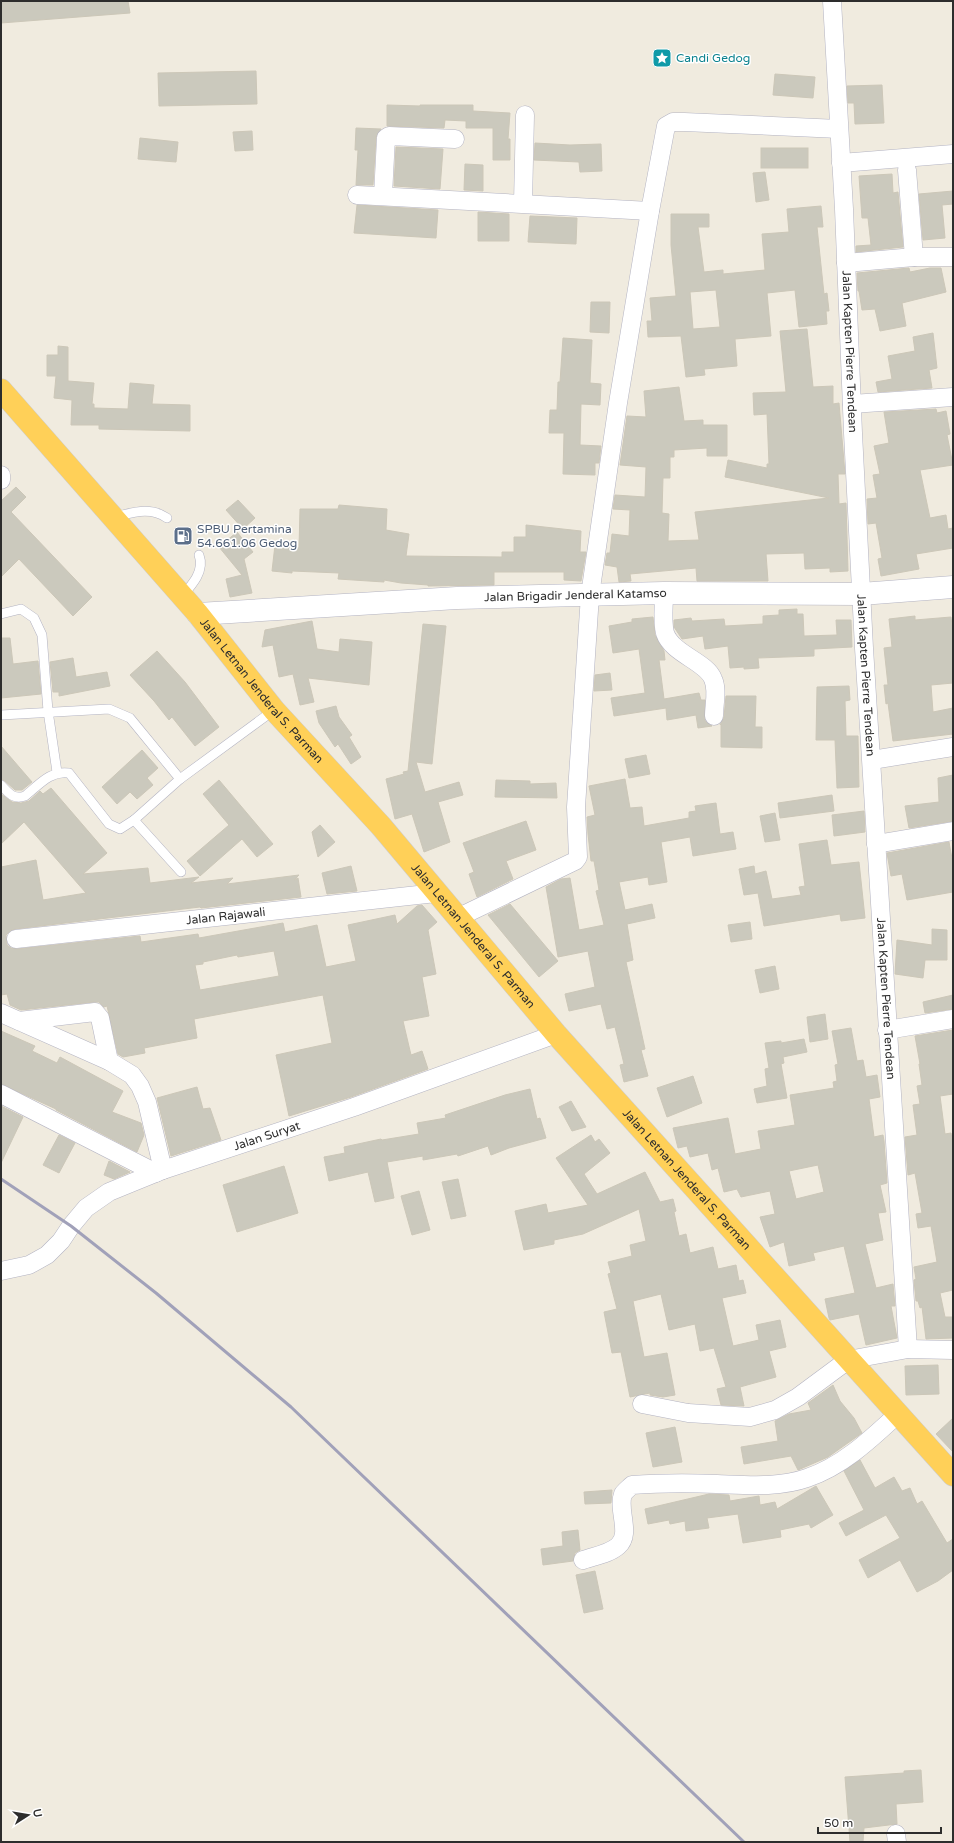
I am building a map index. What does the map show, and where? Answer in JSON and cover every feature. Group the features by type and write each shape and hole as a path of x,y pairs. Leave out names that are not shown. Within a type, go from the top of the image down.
{"highway":[{"name":"Jalan Letnan Jenderal S. Parman","path":"4,401 114,517 198,614 274,710 381,826 556,1034 848,1360 899,1413 953,1475"}],"street":[{"name":"Jalan Kapten Pierre Tendean","path":"832,1 861,594 872,760 879,912 908,1350"},
{"path":"523,203 526,115"},
{"path":"457,918 576,860 578,852 576,807 590,595 618,403 650,211 666,126 673,122 839,129"},
{"path":"383,195 386,138 389,136 455,139"},
{"path":"841,163 953,154"},
{"path":"907,170 914,257"},
{"path":"357,195 383,195 650,211"},
{"path":"846,263 914,257 953,257"},
{"path":"852,404 953,396"},
{"path":"1,475 1,480"},
{"name":"Jalan Brigadir Jenderal Katamso","path":"198,614 457,598 664,592 861,594 953,587"},
{"path":"664,592 665,632 670,642 713,678 716,688 714,716"},
{"path":"872,760 953,747"},
{"path":"876,844 953,831"},
{"name":"Jalan Rajawali","path":"16,939 436,893"},
{"path":"18,1021 96,1012 100,1018 109,1061"},
{"path":"1,1013 109,1061 132,1074 140,1086 147,1102 160,1172"},
{"path":"887,1030 953,1019"},
{"name":"Jalan Suryat","path":"1,1271 28,1265 47,1255 61,1241 86,1208 109,1192 160,1172 354,1108 556,1034"},
{"path":"1,1094 160,1172"},
{"path":"642,1404 688,1413 750,1417 775,1410 798,1397 848,1360 908,1350 953,1350"},
{"path":"583,1560 611,1550 619,1545 624,1535 622,1507 623,1494 632,1485 667,1483 773,1484 807,1478 830,1468 859,1448 899,1413"}],"lane":[{"path":"114,517 149,510 161,514 167,518"},
{"path":"182,596 192,585 199,572 201,563 199,555"},
{"path":"1,614 21,609 34,618 42,635 48,711 57,772"},
{"path":"1,715 48,711 110,709 130,718 180,779"},
{"path":"1,785 13,797 21,797 51,774 57,772 68,773 109,824 120,829 134,820 180,779 274,710"},
{"path":"134,820 181,872"}],"building":[{"path":"1,1 128,1 130,13 1,23"},
{"path":"256,71 257,104 159,106 158,73"},
{"path":"775,74 815,77 813,98 773,95"},
{"path":"882,85 884,123 855,124 854,103 848,103 847,86"},
{"path":"387,105 473,105 473,111 510,113 508,139 510,139 510,160 493,160 493,128 466,128 466,121 445,120 444,128 387,126"},
{"path":"356,128 381,129 376,137 373,185 356,185 358,150 355,150"},
{"path":"252,131 253,150 235,151 233,132"},
{"path":"140,138 178,142 176,162 138,159"},
{"path":"535,143 570,145 601,144 602,171 580,172 579,162 534,160"},
{"path":"396,147 443,149 440,189 394,186"},
{"path":"761,148 808,148 808,168 761,168"},
{"path":"465,164 483,165 483,191 464,190"},
{"path":"765,172 769,200 756,202 753,173"},
{"path":"892,174 893,193 898,192 903,247 856,252 856,246 871,245 868,218 862,218 859,176"},
{"path":"953,191 953,204 942,205 945,238 923,240 919,194"},
{"path":"357,205 438,210 436,238 354,233"},
{"path":"821,206 823,227 817,227 824,294 827,293 829,311 826,311 827,324 799,327 795,290 767,293 771,336 735,339 737,366 704,369 705,375 686,377 681,336 648,337 647,321 652,321 650,298 676,296 671,245 671,214 709,214 709,227 698,227 704,272 723,270 723,274 765,270 762,234 789,232 787,209","holes":["716,290 720,327 693,329 690,292"]},
{"path":"478,212 509,214 509,241 478,241"},
{"path":"530,216 577,218 576,244 528,242"},
{"path":"909,268 910,272 930,268 941,268 946,292 902,303 906,326 880,331 875,309 862,310 858,291 857,273"},
{"path":"591,302 610,302 609,333 590,332"},
{"path":"807,329 813,387 833,386 833,404 839,403 845,474 838,474 839,504 846,503 848,571 830,572 830,568 805,569 804,553 766,554 768,581 697,581 696,568 630,574 631,581 619,582 617,567 605,565 607,553 610,553 612,534 629,536 630,510 613,509 615,495 645,497 646,467 620,465 627,416 646,417 644,391 679,387 684,421 703,420 703,425 727,425 727,456 707,456 707,448 674,450 674,457 670,457 670,478 663,478 662,513 669,514 668,541 699,540 695,512 829,498 725,477 728,460 767,468 767,464 769,464 767,414 754,415 753,393 786,392 780,331"},
{"path":"933,333 937,368 929,370 932,388 878,392 876,382 892,379 888,356 915,351 913,337"},
{"path":"563,338 592,340 590,383 601,384 600,405 581,404 580,445 601,446 599,463 595,463 595,475 563,474 564,433 549,433 550,410 557,410 558,382 560,382"},
{"path":"58,346 68,347 68,381 94,383 92,404 94,404 94,408 128,409 130,383 154,385 152,404 190,405 190,431 99,429 99,425 71,425 72,400 54,398 56,376 47,376 47,355 58,355"},
{"path":"936,409 937,413 946,411 950,434 947,435 953,465 920,470 930,518 946,515 948,529 953,528 953,548 916,554 919,569 881,576 878,559 882,558 876,523 868,524 867,499 877,498 873,475 880,474 874,446 889,443 884,412"},
{"path":"16,487 26,497 11,512 92,597 73,616 19,559 1,577 1,501"},
{"path":"238,500 255,518 243,529 226,510"},
{"path":"339,505 387,509 386,530 409,534 406,556 502,557 502,552 514,552 514,537 526,537 526,525 581,531 580,552 586,552 581,581 564,580 564,572 494,572 494,585 428,586 384,580 384,582 338,579 339,573 292,571 292,573 272,571 275,545 299,548 300,509 338,509"},
{"path":"237,532 253,552 244,559 252,593 230,597 226,579 242,575 219,547"},
{"path":"797,609 797,614 803,614 804,636 837,635 836,620 851,620 852,647 814,649 814,656 758,658 759,668 730,668 728,646 705,649 703,636 682,639 674,627 674,620 691,618 692,621 724,619 725,626 763,624 763,616 779,615 779,610"},
{"path":"915,616 915,620 951,617 953,634 953,683 931,685 933,712 953,708 953,734 893,741 884,685 888,685 884,648 892,647 889,619"},
{"path":"653,617 655,635 664,651 665,660 659,660 664,699 699,693 701,700 705,700 705,721 712,726 698,728 696,715 667,720 666,708 614,716 611,698 645,693 639,649 613,653 609,626 632,622 632,619"},
{"path":"312,621 317,649 339,652 340,639 372,642 369,685 308,678 314,702 300,705 293,674 279,677 273,645 262,647 265,630"},
{"path":"423,624 446,626 432,764 416,762 425,792 459,782 463,795 438,802 450,842 424,852 412,814 395,819 386,779 404,774 403,772 408,771"},
{"path":"1,638 10,638 13,664 38,661 41,694 1,698"},
{"path":"157,651 185,682 219,727 195,746 172,717 169,720 130,675"},
{"path":"73,658 76,677 107,672 110,686 59,696 59,692 53,692 50,662"},
{"path":"610,673 612,690 594,691 595,675"},
{"path":"849,686 850,700 845,701 846,736 858,736 859,787 837,788 835,740 816,740 817,687"},
{"path":"726,696 756,696 755,727 762,727 762,748 721,747 721,724 720,725 724,717"},
{"path":"336,706 339,717 352,735 349,737 361,757 351,764 338,744 335,747 319,723 316,711"},
{"path":"1,746 32,782 22,790 15,790 1,779"},
{"path":"142,750 158,768 147,778 153,785 137,799 130,792 117,804 102,787"},
{"path":"646,755 650,774 629,778 625,759"},
{"path":"953,775 953,821 909,828 905,806 939,802 938,778"},
{"path":"625,779 630,808 642,807 644,826 689,818 689,812 696,811 695,806 716,803 720,834 733,832 736,849 693,856 690,837 661,842 667,882 649,885 648,877 619,882 625,910 652,904 655,918 627,924 633,960 626,962 645,1049 641,1050 648,1076 624,1082 620,1065 624,1064 615,1027 607,1029 601,1004 569,1011 565,994 595,987 588,951 558,957 546,887 561,879 570,878 579,930 604,925 596,891 599,890 594,861 591,861 588,834 587,817 595,815 589,786"},
{"path":"219,780 273,844 257,857 242,839 200,876 187,861 229,825 203,794"},
{"path":"496,780 530,781 530,784 556,783 557,798 495,797"},
{"path":"51,788 107,853 83,874 148,868 150,883 199,877 191,883 233,878 227,884 299,875 294,880 298,878 301,897 200,907 15,929 6,935 7,945 11,948 17,949 140,936 141,942 198,934 199,938 283,923 285,932 317,925 326,967 356,961 348,925 395,915 397,924 417,906 422,905 437,922 428,930 436,974 422,977 429,1016 403,1021 411,1055 422,1051 428,1069 351,1097 289,1116 276,1055 332,1043 323,995 194,1019 197,1038 144,1048 145,1053 123,1057 118,1054 107,1006 104,1007 99,1002 21,1010 10,1005 7,994 1,995 1,867 36,860 43,900 86,893 24,822 1,844 1,794 12,802 21,803 29,801 40,791 43,794","holes":["274,951 279,976 200,990 195,965 237,955 238,957"]},
{"path":"832,795 834,811 780,818 778,803"},
{"path":"864,811 865,832 834,836 832,815"},
{"path":"775,813 780,840 765,842 760,816"},
{"path":"526,821 536,850 506,861 513,879 477,897 469,874 474,872 463,843"},
{"path":"320,825 335,842 318,857 312,832"},
{"path":"827,840 831,865 859,862 865,918 841,921 840,914 764,926 758,893 744,895 739,869 754,866 755,874 766,871 772,899 801,895 799,887 805,886 799,844"},
{"path":"949,842 953,864 953,892 907,900 902,874 891,876 887,853"},
{"path":"351,866 357,891 327,894 322,873"},
{"path":"510,904 558,961 539,977 488,915"},
{"path":"750,922 752,939 731,942 728,925"},
{"path":"932,929 947,930 947,960 925,960 923,978 895,974 897,940 932,945"},
{"path":"775,966 779,989 760,993 755,970"},
{"path":"953,995 953,1009 925,1013 923,1002"},
{"path":"825,1014 828,1039 810,1042 807,1017"},
{"path":"851,1028 857,1061 863,1060 866,1077 877,1075 880,1097 869,1099 874,1137 883,1135 884,1141 887,1183 880,1185 886,1212 878,1213 883,1240 865,1244 876,1288 893,1284 895,1306 891,1306 897,1338 866,1345 859,1314 830,1320 829,1318 825,1299 855,1293 844,1246 813,1253 815,1260 789,1266 784,1242 770,1247 760,1217 775,1214 770,1191 741,1197 737,1189 724,1192 718,1168 712,1170 708,1153 690,1157 687,1146 678,1148 673,1128 728,1118 735,1154 761,1149 758,1131 795,1125 790,1095 834,1088 833,1082 837,1081 835,1065 838,1064 832,1031","holes":["818,1165 824,1192 796,1199 789,1171"]},
{"path":"953,1030 953,1094 940,1096 945,1134 951,1133 953,1145 953,1290 940,1293 945,1317 953,1317 953,1338 926,1339 922,1307 920,1308 918,1301 916,1301 914,1280 916,1279 914,1267 937,1262 931,1226 918,1228 916,1214 922,1213 915,1173 908,1175 905,1137 917,1135 913,1105 920,1104 917,1086 922,1085 915,1036"},
{"path":"1,1031 35,1046 32,1051 57,1063 60,1057 123,1091 112,1112 141,1123 144,1135 137,1152 56,1109 1,1084"},
{"path":"804,1039 807,1052 783,1057 784,1063 781,1064 787,1098 757,1103 754,1089 767,1086 765,1069 769,1068 765,1043 781,1041 781,1043"},
{"path":"693,1076 702,1103 667,1117 657,1088"},
{"path":"197,1087 203,1109 210,1108 221,1140 171,1156 157,1098"},
{"path":"530,1089 537,1119 540,1118 546,1138 509,1148 491,1155 488,1146 458,1156 457,1154 423,1160 423,1156 387,1162 394,1198 375,1202 368,1172 329,1181 324,1157 345,1153 344,1147 381,1139 419,1134 417,1123 446,1118 445,1115 505,1095"},
{"path":"571,1101 586,1127 572,1131 559,1107"},
{"path":"1,1106 23,1117 1,1163"},
{"path":"59,1135 75,1143 59,1173 43,1165"},
{"path":"591,1135 595,1142 599,1139 610,1153 584,1174 597,1194 645,1172 660,1202 673,1199 679,1236 686,1234 690,1253 713,1247 718,1269 736,1265 739,1281 743,1280 746,1293 722,1298 733,1346 759,1340 756,1325 780,1320 786,1347 769,1351 776,1377 740,1387 744,1406 721,1405 717,1389 726,1387 714,1348 700,1351 695,1324 669,1330 661,1294 633,1301 644,1357 667,1353 675,1395 663,1397 650,1395 650,1393 630,1397 621,1352 612,1353 604,1312 617,1309 608,1274 611,1273 608,1262 632,1256 630,1245 646,1241 639,1209 583,1234 554,1240 554,1244 524,1250 515,1211 546,1204 548,1213 588,1205 556,1158"},
{"path":"109,1161 130,1172 114,1179 104,1175"},
{"path":"284,1166 298,1213 237,1232 223,1185"},
{"path":"458,1179 466,1216 451,1219 442,1182"},
{"path":"419,1191 430,1230 412,1235 401,1196"},
{"path":"938,1365 939,1394 906,1395 905,1366"},
{"path":"833,1385 840,1401 854,1418 862,1433 828,1457 798,1470 791,1456 744,1464 741,1447 778,1441 775,1421 789,1414 811,1410 808,1403"},
{"path":"953,1418 953,1452 936,1434"},
{"path":"675,1427 682,1462 653,1467 646,1433"},
{"path":"860,1460 875,1488 894,1477 902,1491 910,1488 917,1504 922,1501 947,1543 953,1539 953,1570 938,1581 917,1592 900,1560 868,1578 859,1560 900,1538 886,1515 846,1536 839,1523 864,1510 844,1471"},
{"path":"816,1486 833,1515 811,1528 809,1524 780,1530 781,1537 743,1543 738,1514 707,1518 709,1528 686,1531 685,1521 670,1524 669,1520 648,1524 645,1509 709,1494 729,1495 730,1501 759,1496 760,1505 775,1502 777,1509"},
{"path":"612,1490 611,1503 585,1504 584,1492"},
{"path":"578,1530 580,1550 575,1553 573,1561 543,1565 541,1549 563,1546 562,1532"},
{"path":"595,1571 603,1609 584,1613 576,1575"},
{"path":"921,1770 923,1802 896,1804 897,1824 864,1828 863,1842 850,1842 845,1777 904,1773 904,1771"}],"railway":[{"path":"1,1179 71,1226 156,1293 291,1407 744,1842"}],"place":[{"name":"Candi Gedog","path":"662,58"},
{"name":"SPBU Pertamina 54.661.06 Gedog","path":"183,536"}]}
